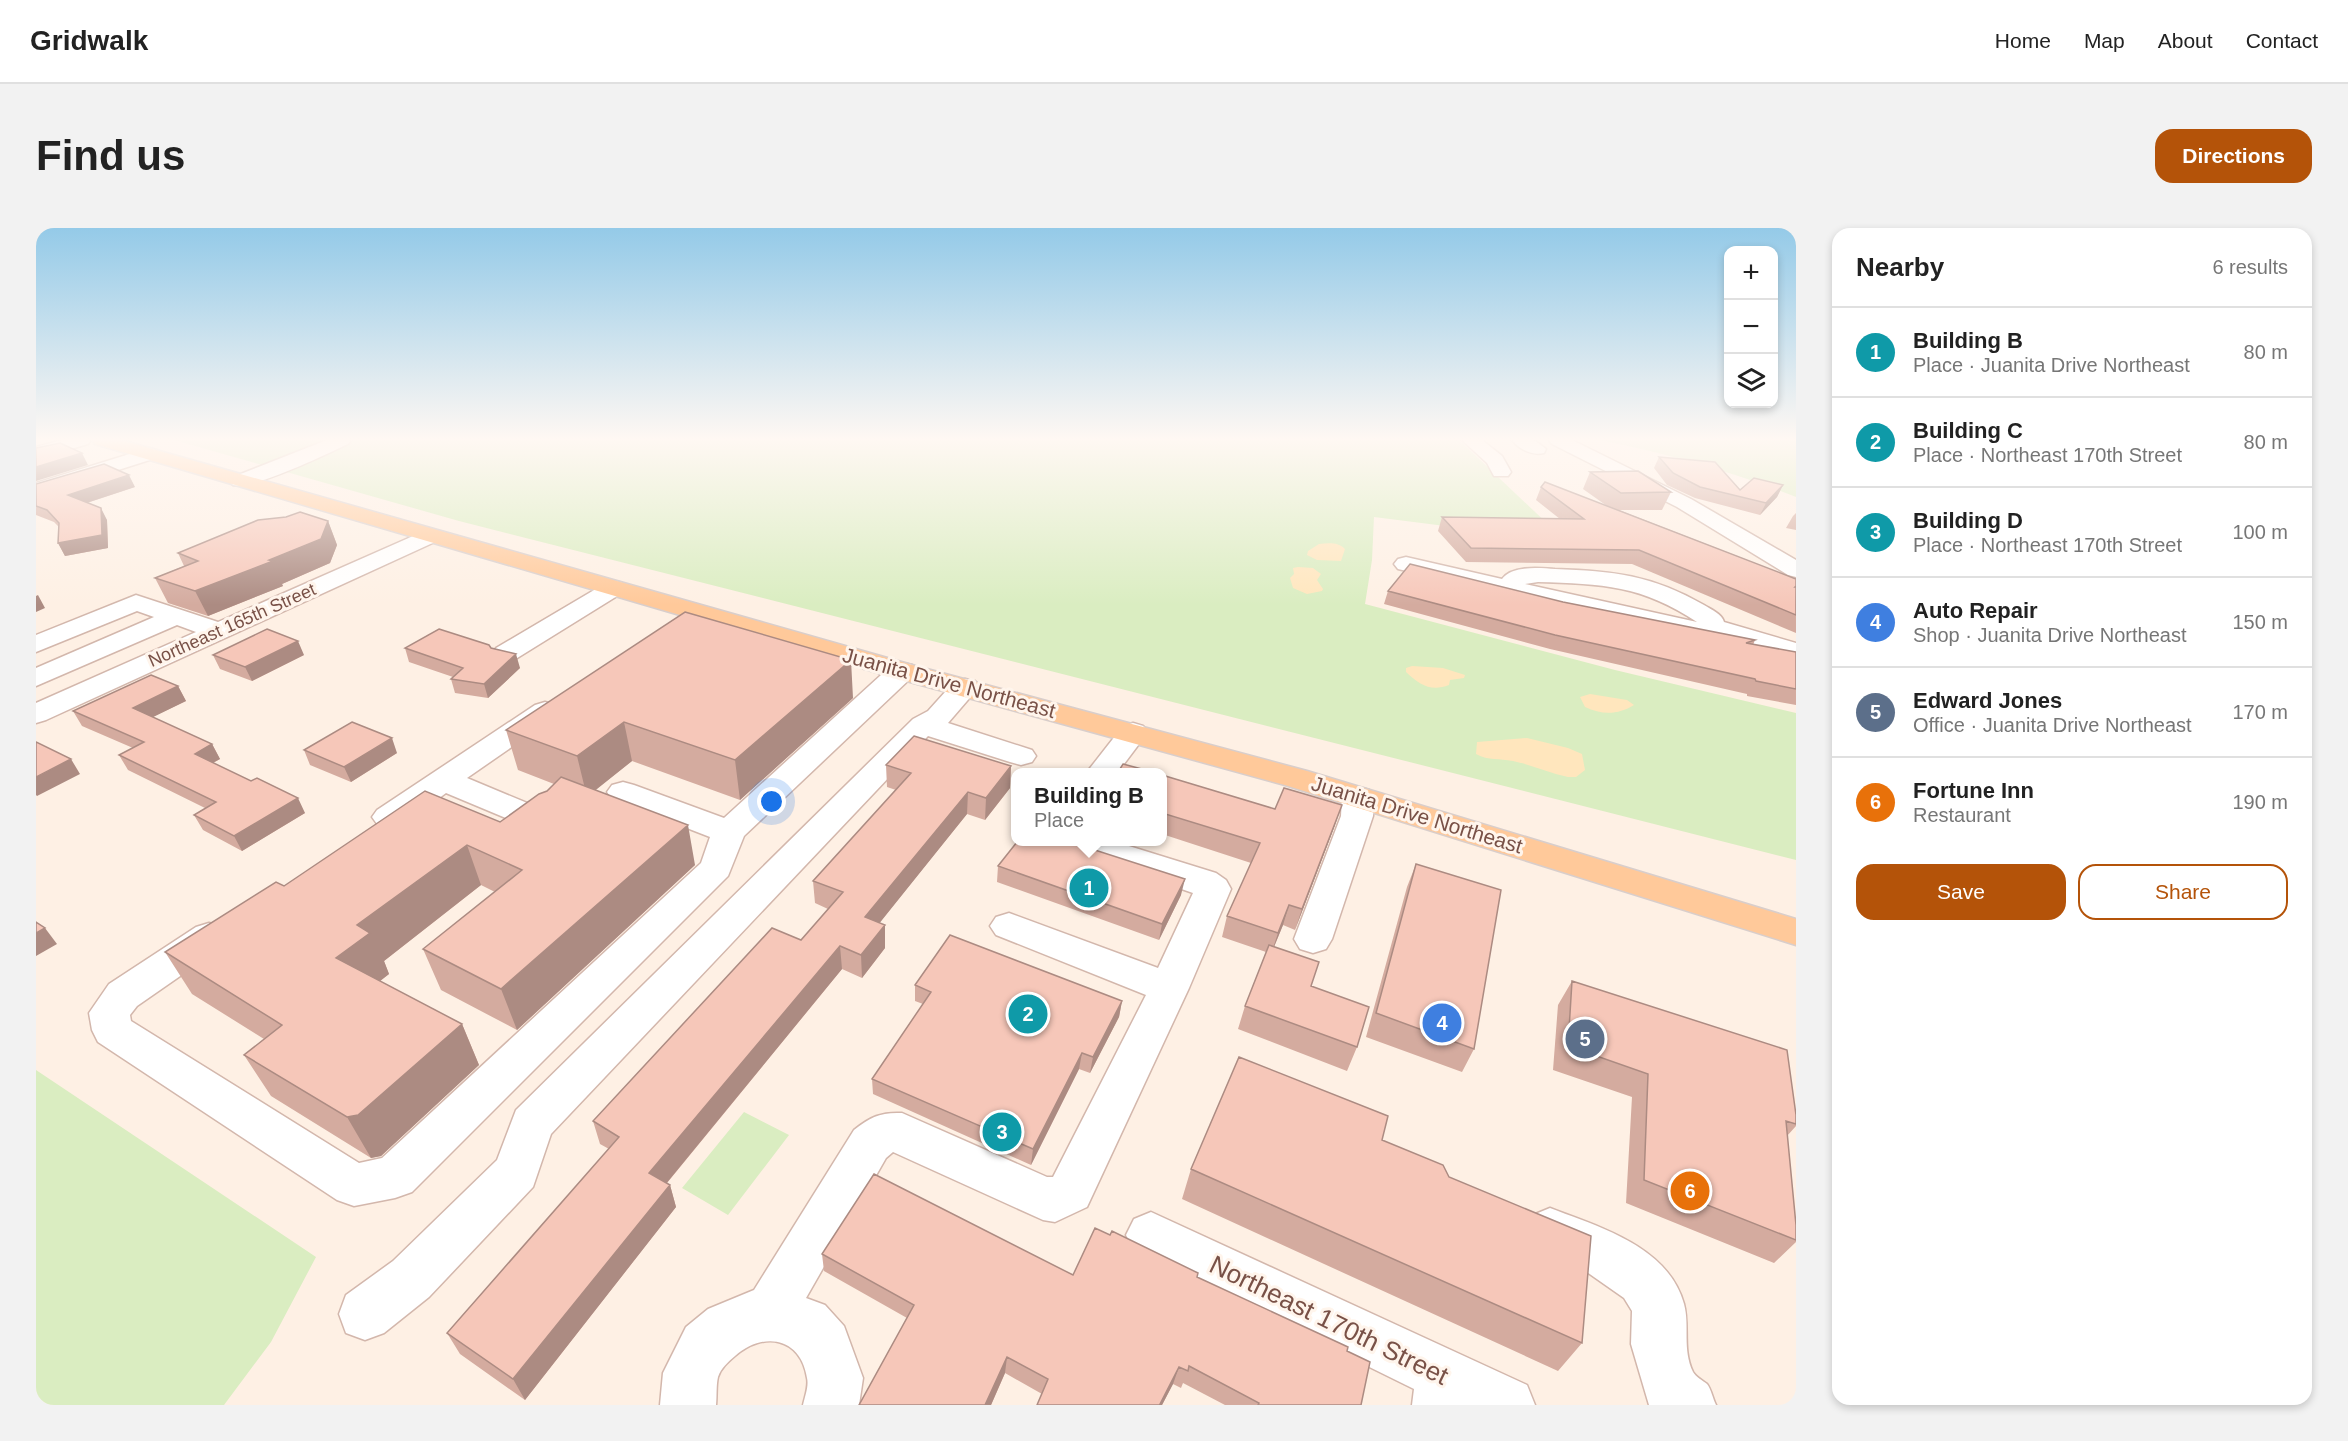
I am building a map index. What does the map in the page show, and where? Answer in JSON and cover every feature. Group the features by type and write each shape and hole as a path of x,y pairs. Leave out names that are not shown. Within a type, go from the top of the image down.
{"main road":[{"name":"Juanita Drive Northeast","path":"288,495 902,671 1133,732 1796,932"}],"street":[{"path":"1665,495 1719,523 1796,570"},
{"path":"1719,523 1759,528 1796,546"},
{"name":"Northeast 165th Street","path":"36,714 429,536"},
{"path":"1406,564 1702,631 1726,630 1796,652"},
{"path":"505,654 614,588"},
{"path":"37,644 136,602 218,631"},
{"path":"36,678 176,616"},
{"path":"671,638 693,629 711,616"},
{"path":"37,644 119,676"},
{"path":"239,917 123,995 109,1013 113,1030 354,1185 395,1177 716,868 729,832 902,671"},
{"path":"365,1314 411,1280 516,1172 532,1124 923,725 938,717 965,687"},
{"path":"365,832 571,694"},
{"path":"923,725 1021,756"},
{"path":"1105,768 1133,732"},
{"path":"443,780 544,822"},
{"path":"623,792 729,832"},
{"path":"1313,939 1357,816 1358,798"},
{"path":"771,1314 776,1300 870,1144 885,1132 902,1133 1043,1198 1055,1200 1070,1192 1169,988 1213,889 1203,882 1093,846"},
{"path":"1009,926 1169,988"},
{"path":"1504,1212 1602,1253 1642,1280 1658,1305 1658,1344 1671,1391 1688,1405"},
{"name":"Northeast 170th Street","path":"1152,1235 1442,1390 1507,1405"},
{"path":"688,1405 687,1394 695,1364 712,1339 736,1321 763,1313 790,1316 813,1329 829,1351 835,1379 831,1405"}],"green space":[{"path":"367,495 1517,495 1552,528 1453,527 1374,517 1372,560 1365,604 1615,670 1796,713 1796,860 459,521"},
{"path":"36,1070 316,1257 271,1342 224,1405 36,1405"},
{"path":"744,1112 789,1135 728,1215 682,1188"}],"sand":[{"path":"1319,544 1343,547 1345,549 1341,561 1317,560 1307,555 1308,551"},
{"path":"1293,568 1313,568 1321,574 1317,580 1322,591 1307,594 1293,588 1290,578 1294,574"},
{"path":"1412,666 1443,668 1465,675 1464,678 1450,680 1449,685 1431,687 1421,684 1406,672 1406,668"},
{"path":"1590,694 1627,700 1634,705 1610,713 1598,711 1585,707 1580,697"},
{"path":"1527,738 1568,748 1582,754 1585,770 1576,777 1568,777 1508,760 1476,754 1477,742"}],"building":[{"path":"36,495 68,495 101,508 102,535 58,543 59,523 47,510 36,506"},
{"path":"1552,495 1578,495 1796,579 1796,615 1639,550 1471,548 1442,517 1584,519"},
{"path":"1733,495 1774,495 1766,503"},
{"path":"300,512 328,521 321,539 269,560 273,561 195,591 155,578 198,561 178,553 258,520 286,517"},
{"path":"1410,564 1563,602 1755,640 1746,643 1796,652 1796,689 1555,635 1388,591"},
{"path":"685,612 851,660 735,760 624,722 577,756 506,730"},
{"path":"267,629 298,641 245,667 213,655"},
{"path":"439,629 489,645 491,648 516,654 484,684 451,679 463,668 405,648"},
{"path":"151,675 178,686 133,708 212,744 195,754 251,781 257,778 298,798 234,836 194,815 216,802 119,755 144,742 73,711"},
{"path":"352,722 392,738 344,767 304,750"},
{"path":"914,736 1011,766 986,798 968,792 865,917 885,925 861,955 840,946 649,1173 670,1185 513,1379 447,1333 619,1137 593,1121 772,928 801,940 843,892 813,881 911,773 886,765"},
{"path":"36,742 71,759 36,777"},
{"path":"1123,764 1138,768 1120,768"},
{"path":"561,777 688,825 501,989 423,949 522,870 467,845 357,925 370,933 336,958 462,1024 358,1115 347,1117 244,1055 282,1025 165,952 276,882 284,886 425,791 500,822 539,794 547,791"},
{"path":"1167,777 1275,809 1284,788 1342,805 1302,909 1289,905 1278,933 1227,916 1260,843 1167,815"},
{"path":"1014,846 1082,846 1185,879 1162,924 998,866"},
{"path":"1416,864 1501,890 1474,1049 1376,1013"},
{"path":"36,922 45,928 36,933"},
{"path":"950,935 1122,1001 1093,1057 1082,1053 1033,1149 872,1079 931,992 915,985"},
{"path":"1269,945 1319,962 1311,986 1369,1007 1357,1047 1245,1006"},
{"path":"1572,981 1787,1050 1796,1115 1796,1124 1786,1121 1796,1240 1644,1180 1648,1074 1568,1046"},
{"path":"1239,1057 1388,1116 1382,1140 1443,1165 1449,1177 1591,1236 1582,1343 1191,1169"},
{"path":"874,1174 1073,1275 1095,1228 1110,1235 1112,1231 1198,1273 1197,1277 1348,1347 1347,1351 1370,1362 1361,1405 1258,1405 1259,1403 1189,1366 1188,1371 1179,1367 1161,1405 1037,1405 1048,1379 1007,1357 985,1405 859,1405 914,1305 822,1254"}],"place":[{"name":"Building B","path":"1089,888"},
{"name":"Building C","path":"1028,1014"},
{"name":"Auto Repair","path":"1442,1023"},
{"name":"Edward Jones","path":"1585,1039"},
{"name":"Building D","path":"1002,1132"},
{"name":"Fortune Inn","path":"1690,1191"}]}
